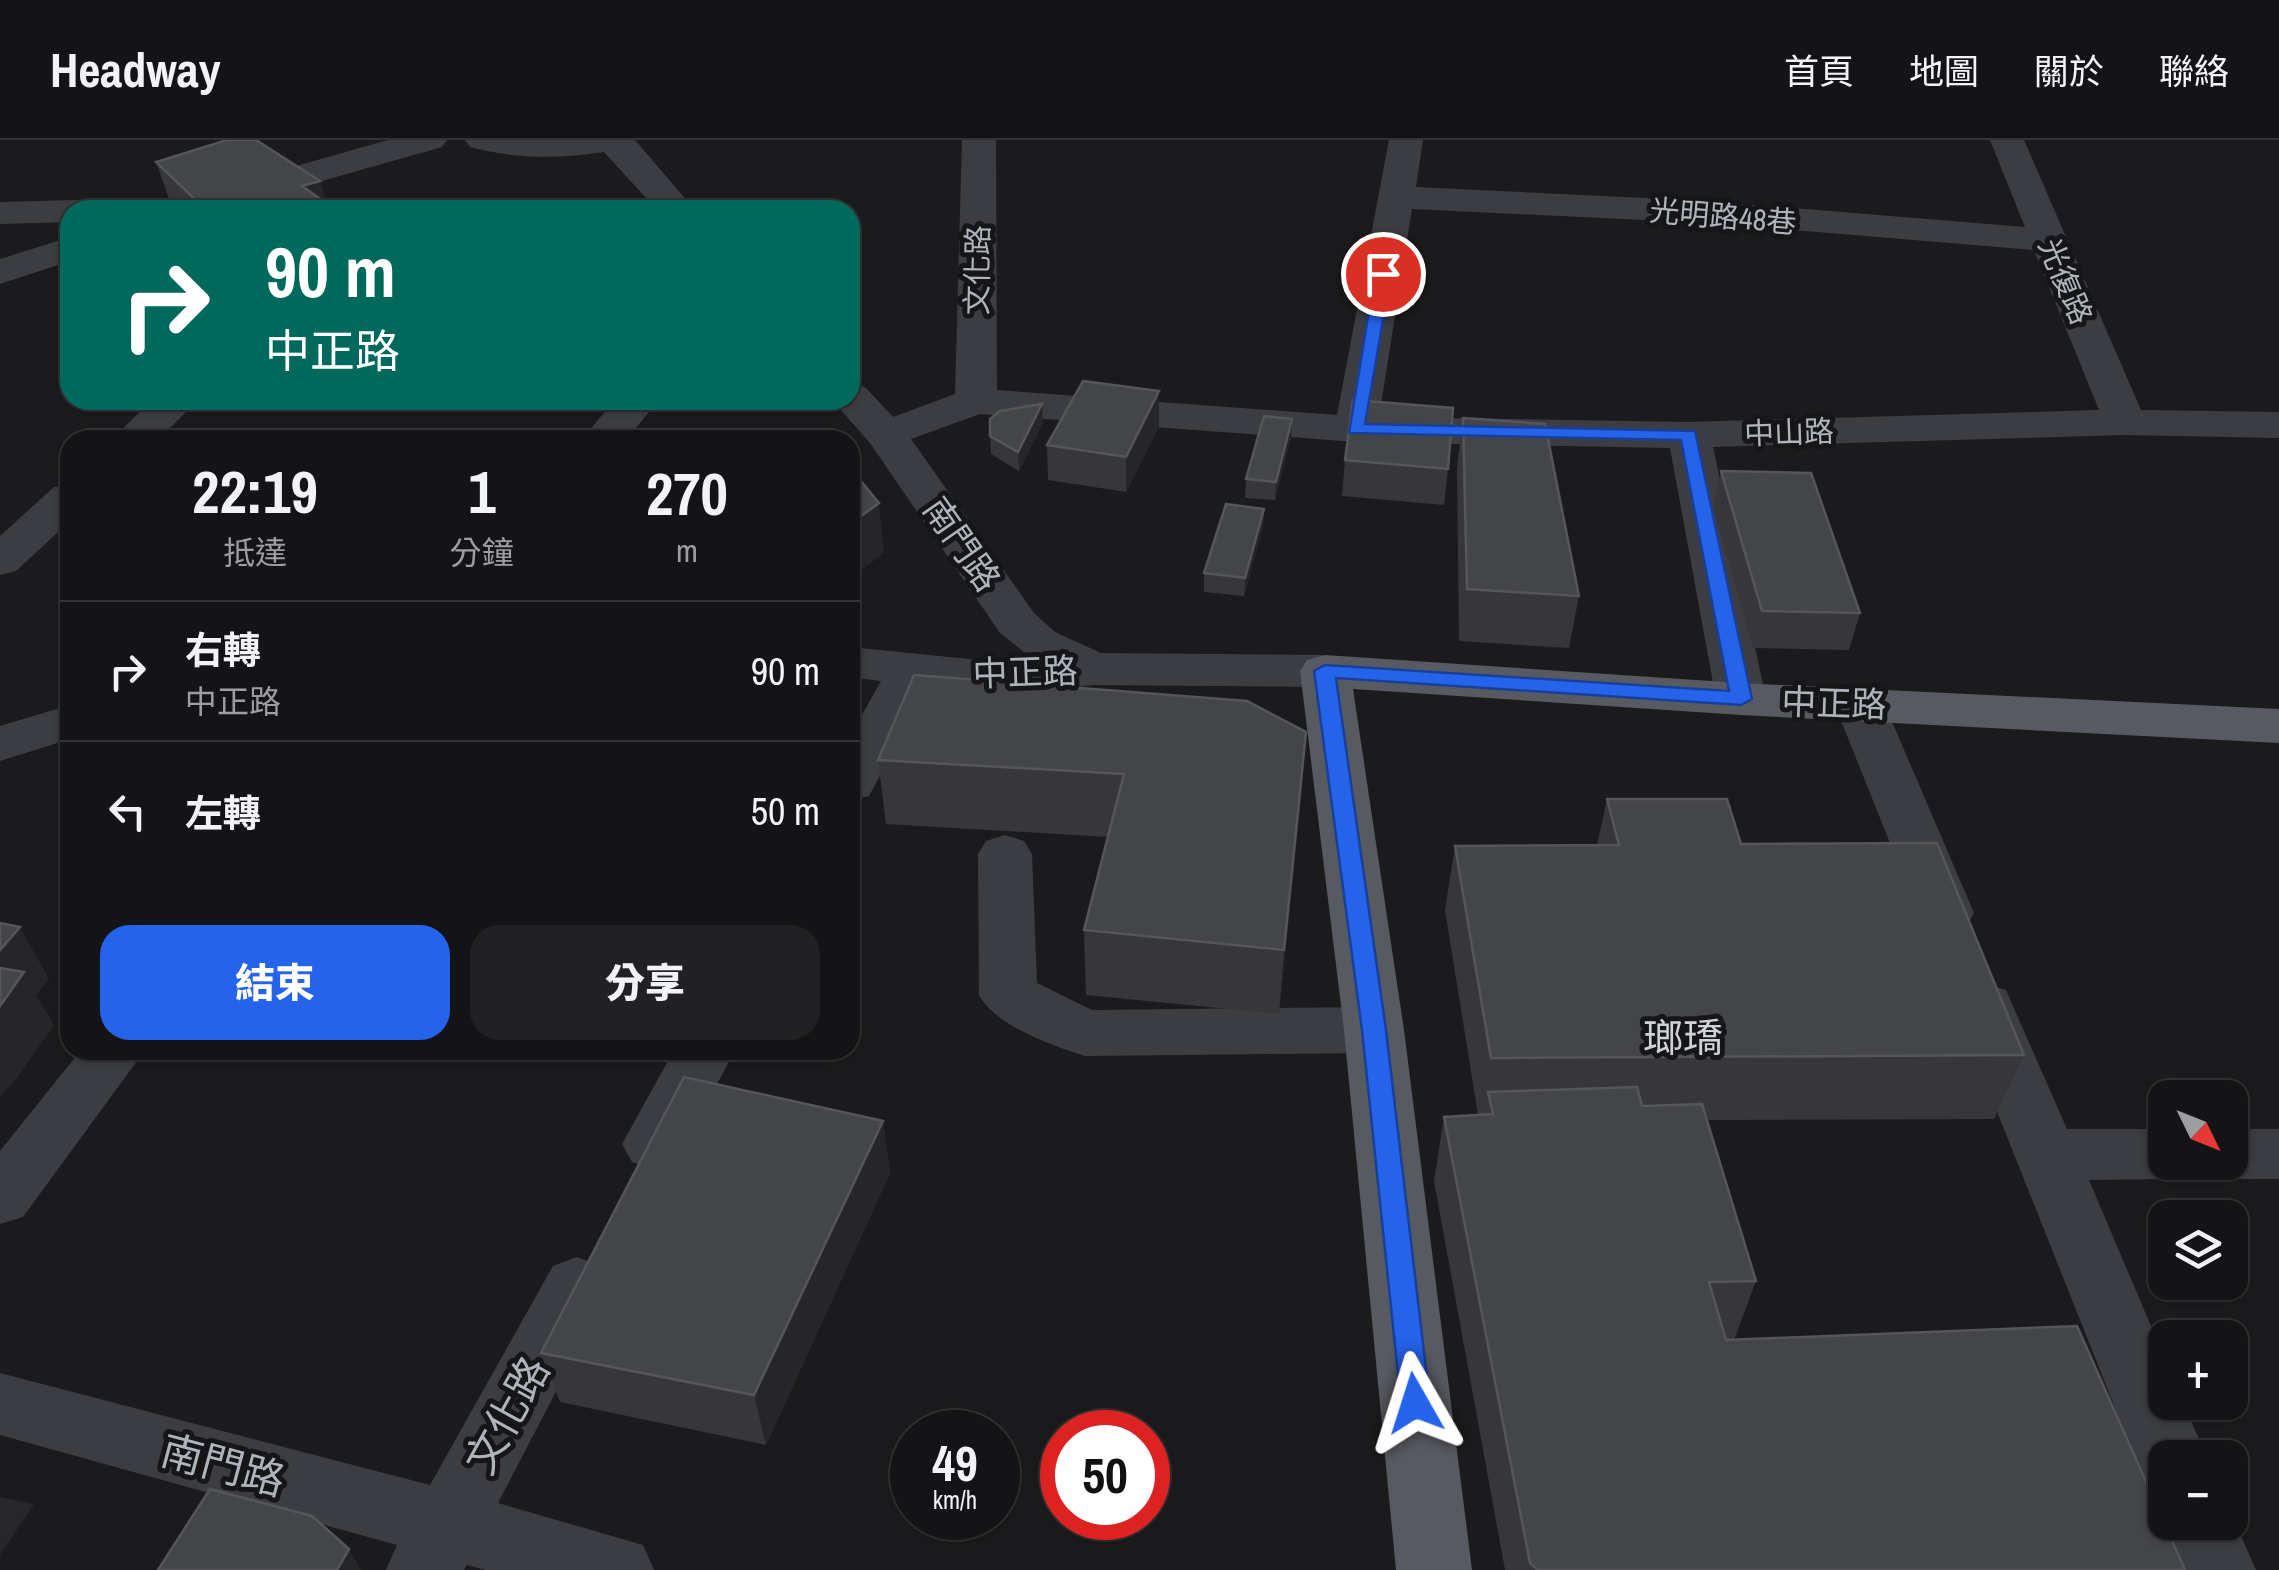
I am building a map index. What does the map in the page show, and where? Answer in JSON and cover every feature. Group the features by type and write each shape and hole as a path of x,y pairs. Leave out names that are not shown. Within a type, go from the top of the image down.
{"main road":[{"name":"中正路","path":"1325,671 1741,699 2279,726"},
{"path":"1325,671 1374,1030 1434,1570"}],"street":[{"path":"214,200 314,169 430,140"},
{"path":"482,140 544,149 616,141 668,200"},
{"name":"文化路","path":"976,401 978,140"},
{"path":"1356,429 1406,140"},
{"name":"光復路","path":"2007,140 2126,422"},
{"name":"光明路48巷","path":"1397,197 1707,212 2049,240"},
{"path":"0,213 60,211"},
{"path":"0,272 60,251"},
{"name":"中山路","path":"886,434 976,401 1356,429 1689,435 2126,422 2279,424"},
{"name":"南門路","path":"860,407 886,434 1018,623 1038,642 1092,669"},
{"path":"144,430 166,410"},
{"path":"612,430 630,410"},
{"path":"1689,435 1741,699"},
{"path":"0,561 60,507"},
{"name":"中正路","path":"860,664 1009,679 1092,669 1325,671"},
{"path":"860,764 910,671"},
{"path":"1859,703 2164,1440"},
{"path":"0,744 60,725"},
{"path":"1004,854 1008,995 1085,1033 1374,1030"},
{"path":"0,1198 107,1060"},
{"name":"文化路","path":"435,1548 700,1060"},
{"path":"2047,1155 2148,1154"},
{"path":"2248,1154 2279,1154"},
{"name":"南門路","path":"0,1404 435,1548 616,1570"},
{"path":"2206,1540 2218,1570"}],"shaded area":[{"path":"0,1497 34,1504 0,1555"}],"building":[{"path":"227,140 256,140 320,181 302,186 322,200 196,200 156,162"},
{"path":"1083,381 1159,391 1126,457 1047,445"},
{"path":"1353,400 1453,408 1448,469 1345,460"},
{"path":"1042,404 1018,452 990,436 990,419 1000,411"},
{"path":"1264,416 1292,419 1276,482 1246,479"},
{"path":"1463,418 1545,424 1579,596 1467,589"},
{"path":"1721,471 1811,473 1860,613 1762,611"},
{"path":"860,480 879,503 860,517"},
{"path":"1226,504 1264,509 1245,578 1204,573"},
{"path":"914,675 1247,701 1306,732 1284,950 1084,930 1124,774 878,760"},
{"path":"1607,799 1727,799 1741,844 1937,843 2024,1055 1491,1058 1455,846 1619,845"},
{"path":"0,923 20,927 0,950"},
{"path":"0,968 24,972 0,1006"},
{"path":"684,1077 883,1121 754,1395 541,1353"},
{"path":"1637,1087 1642,1106 1702,1104 1756,1281 1709,1282 1726,1340 2077,1326 2148,1486 2148,1540 2172,1540 2185,1570 1538,1570 1530,1563 1444,1117 1493,1114 1488,1092"},
{"path":"210,1489 312,1516 349,1549 337,1570 158,1570"}],"district":[{"name":"瑯𤩝","path":"1683,1037"}],"route":[{"path":"1383,274 1356,429 1689,435 1741,699 1325,671 1374,1030 1415,1403"}]}
